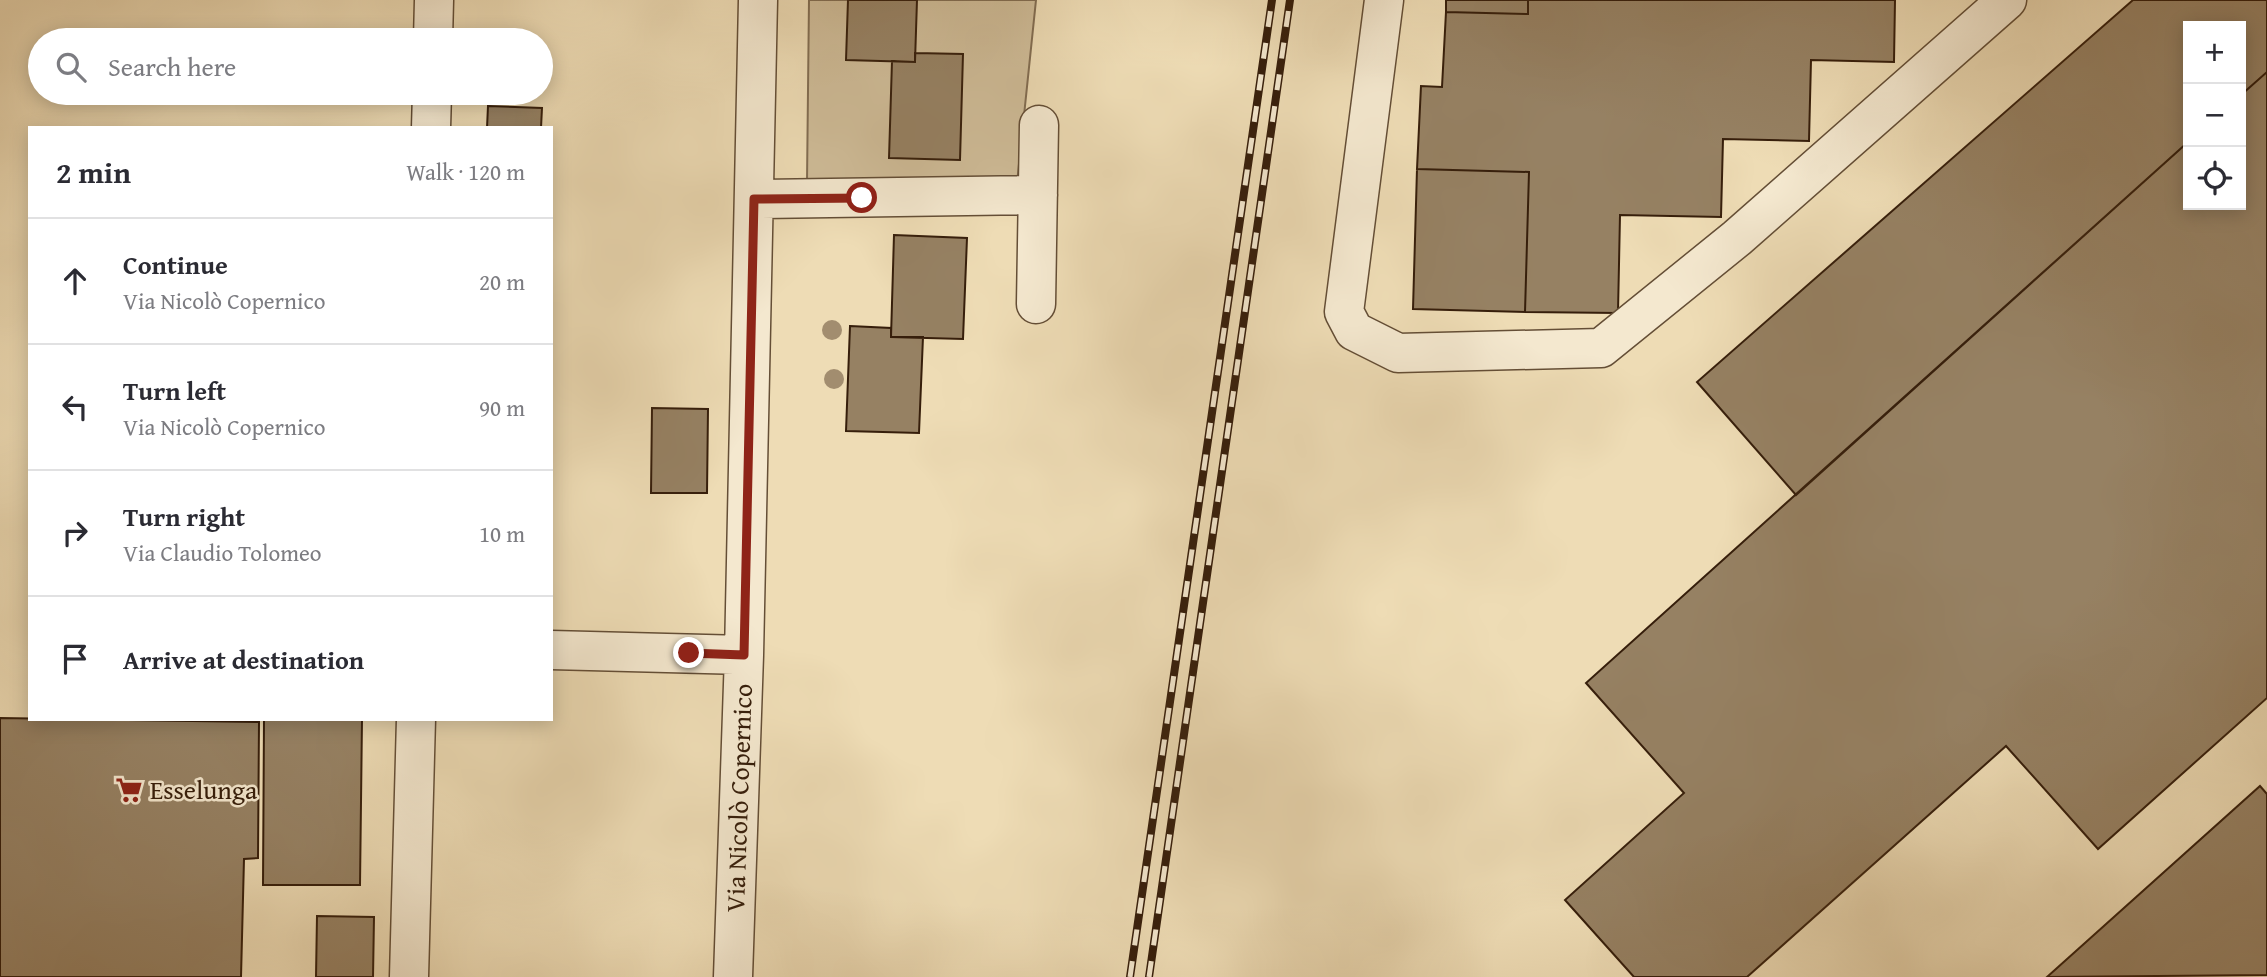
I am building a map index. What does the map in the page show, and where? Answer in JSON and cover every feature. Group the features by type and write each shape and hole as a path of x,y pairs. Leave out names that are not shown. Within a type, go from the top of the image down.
{"street":[{"path":"433,28 434,0"},
{"name":"Via Nicolò Copernico","path":"733,977 744,655 758,0"},
{"path":"1384,0 1344,312 1354,331 1398,353 1601,348 1737,238 2007,0"},
{"path":"431,126 432,105"},
{"path":"1036,304 1039,125"},
{"path":"754,199 1038,195"},
{"path":"553,650 744,655"},
{"path":"409,977 416,721"}],"shaded area":[{"path":"809,0 1036,0 1017,183 807,182"}],"building":[{"path":"848,0 917,0 915,62 846,60"},
{"path":"1446,0 1528,0 1528,14 1446,12"},
{"path":"1528,0 1895,0 1894,62 1811,60 1809,141 1723,139 1721,217 1620,215 1618,313 1525,312 1529,172 1417,169 1421,86 1442,87 1446,12 1528,14"},
{"path":"2133,0 2267,0 2267,72 2246,91 2246,21 2183,21 2183,147 1796,495 1697,382"},
{"path":"915,53 963,54 960,160 889,158 892,61 915,62"},
{"path":"2267,72 2267,698 2098,849 2006,746 1747,977 1634,977 1565,900 1684,793 1586,683 2183,146 2183,210 2246,210 2246,91"},
{"path":"488,106 542,108 541,126 487,126"},
{"path":"1417,169 1529,172 1525,312 1413,309"},
{"path":"894,235 967,238 963,339 891,337"},
{"path":"850,326 891,328 891,337 923,337 919,433 846,431"},
{"path":"652,408 708,409 707,493 651,493"},
{"name":"Esselunga","path":"0,718 28,718 28,721 259,722 258,858 244,859 241,977 0,977"},
{"path":"264,721 362,721 360,885 263,885"},
{"path":"2260,786 2267,794 2267,975 2047,977"},
{"path":"317,916 374,917 373,977 316,977"}],"railway":[{"path":"1130,977 1272,0"},
{"path":"1149,977 1290,0"}],"place":[{"name":"Esselunga","path":"129,790"}],"route":[{"path":"689,653 744,655 754,199 862,198"}]}
